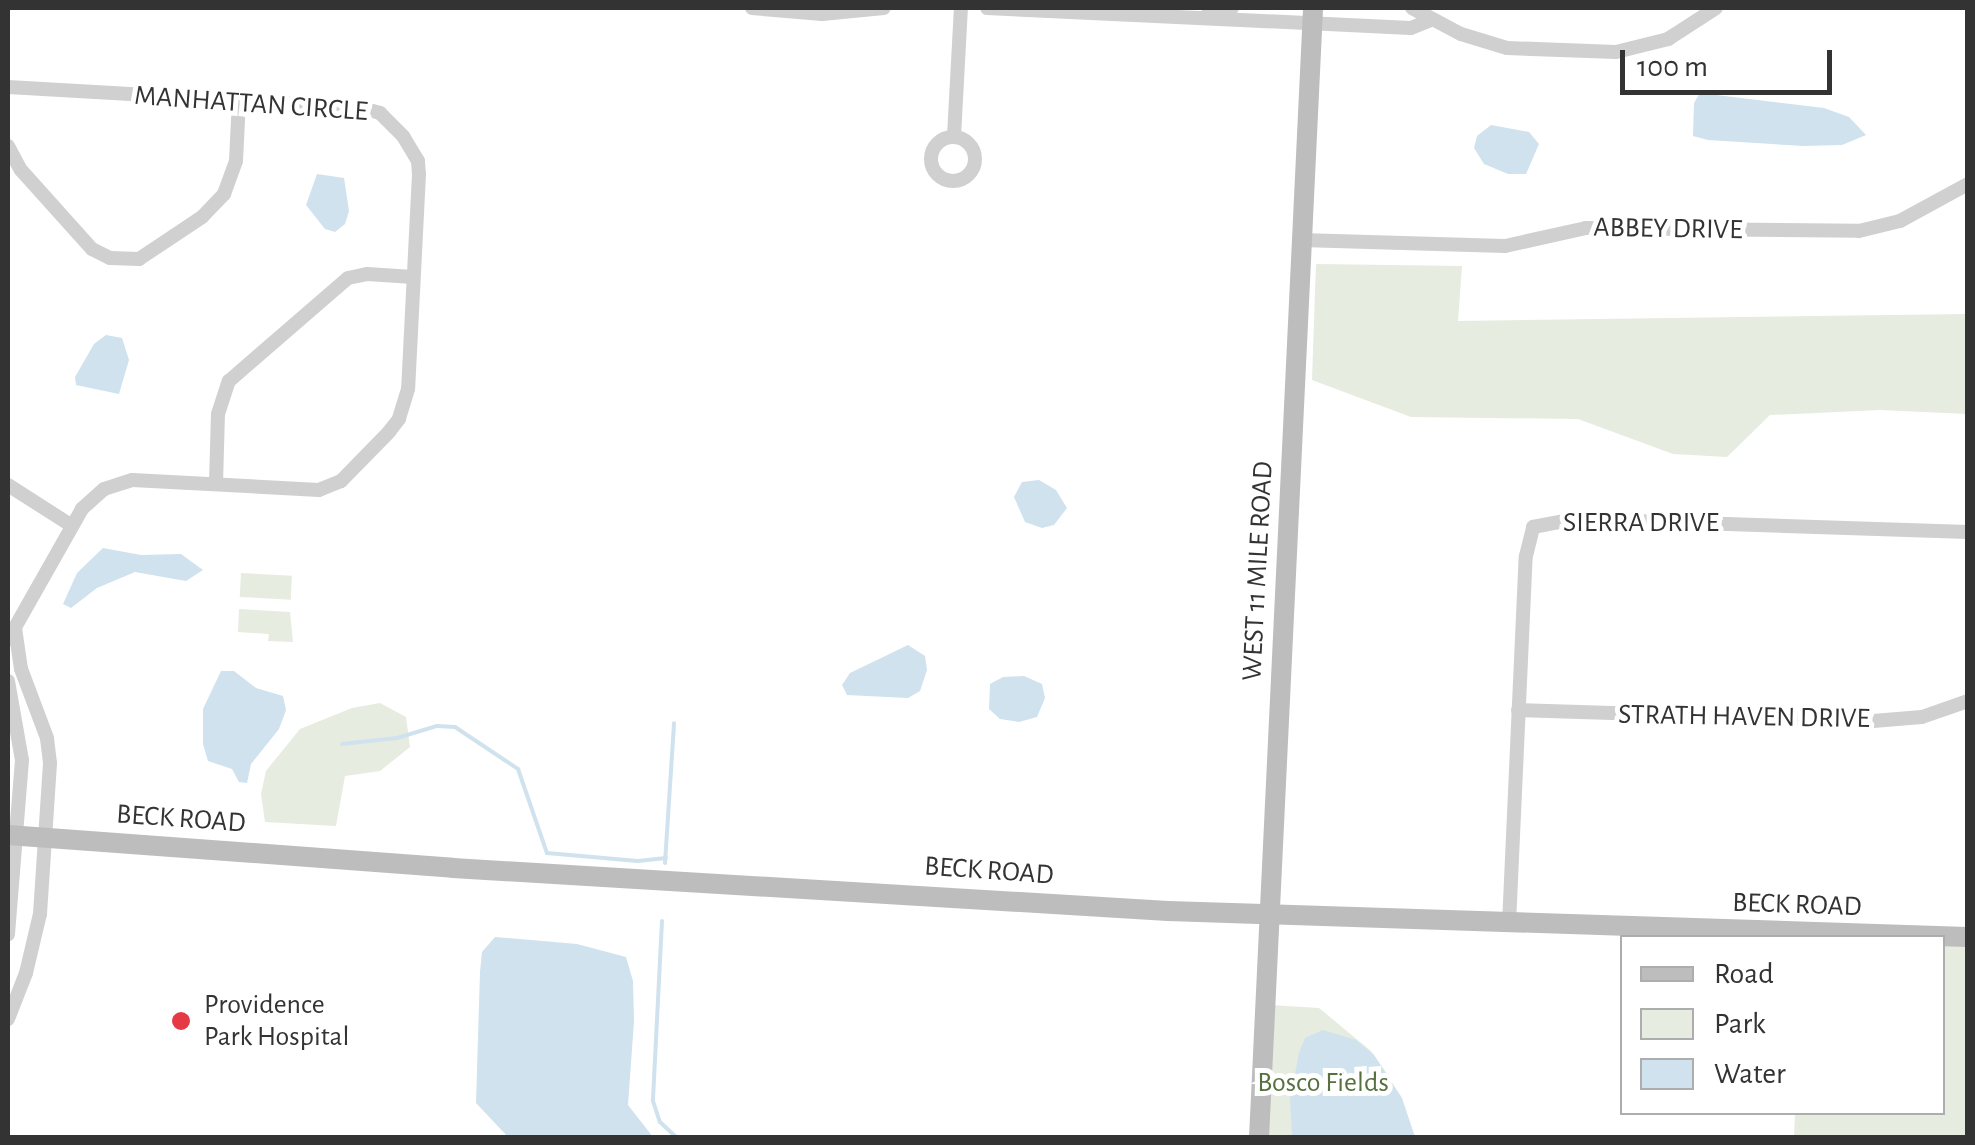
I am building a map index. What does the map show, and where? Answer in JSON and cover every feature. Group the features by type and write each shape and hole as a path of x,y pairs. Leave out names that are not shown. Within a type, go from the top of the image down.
{"main road":[{"name":"WEST 11 MILE ROAD","path":"1260,1138 1313,15"},
{"name":"BECK ROAD","path":"12,835 453,868 1270,916 1870,935"}],"street":[{"path":"752,8 822,14 884,8"},
{"path":"954,136 961,8"},
{"path":"988,8 1196,18 1313,15 1411,28 1431,20"},
{"path":"1196,18 1232,8"},
{"path":"1412,8 1431,20 1507,48 1616,52 1668,39 1716,8"},
{"name":"MANHATTAN CIRCLE","path":"8,88 358,106 387,119 418,160 408,389 399,418 389,432 329,488 116,483 93,497 72,526 14,622 8,640"},
{"path":"8,146 21,170 92,249 110,258 139,259 202,218 224,194 236,161 239,100"},
{"name":"ABBEY DRIVE","path":"1300,240 1514,246 1586,228 1859,231 1900,221 1968,184"},
{"path":"216,484 218,414 228,382 348,278 367,274 413,277"},
{"path":"8,485 72,526"},
{"name":"SIERRA DRIVE","path":"1509,924 1526,556 1534,526 1575,519 1968,532"},
{"path":"8,1019 26,974 40,914 48,747 35,700 21,669 14,622"},
{"path":"8,681 21,748 8,934"},
{"path":"13,703 35,700"},
{"name":"STRATH HAVEN DRIVE","path":"1518,710 1873,721 1922,718 1968,702"},
{"path":"21,748 48,747"}],"green space":[{"path":"1316,264 1462,266 1458,321 1967,314 1967,414 1880,410 1770,415 1727,457 1673,454 1578,419 1411,417 1312,380"},
{"path":"241,573 292,576 291,600 240,597"},
{"path":"239,609 290,612 293,642 268,641 269,634 238,632"},
{"path":"380,703 406,717 410,747 380,771 345,776 336,826 265,822 261,794 266,771 300,729 352,708"},
{"path":"1945,938 1967,939 1967,1137 1794,1138 1795,1115 1945,1115"},
{"name":"Bosco Fields","path":"1270,1005 1319,1008 1371,1051 1390,1078 1396,1137 1265,1138"}],"water":[{"path":"1700,93 1824,108 1849,117 1866,135 1842,145 1708,140 1693,136 1694,103"},
{"path":"1491,125 1529,132 1539,144 1526,174 1508,174 1484,164 1474,148 1477,136"},
{"path":"317,174 344,178 349,211 345,224 335,232 325,229 306,205"},
{"path":"106,335 122,338 129,360 119,394 76,385 75,377 94,344"},
{"path":"1039,480 1056,490 1067,508 1054,525 1042,528 1025,522 1014,497 1022,482"},
{"path":"103,548 141,555 181,554 203,570 186,581 135,572 97,588 71,608 63,604 77,573"},
{"path":"908,645 925,656 927,670 920,691 908,698 847,695 842,685 850,673"},
{"path":"221,671 234,671 256,688 283,696 286,710 279,729 251,764 247,783 239,782 232,769 208,761 203,744 203,709"},
{"path":"1024,676 1042,684 1045,698 1037,717 1019,722 1000,719 989,709 990,684 1003,677"},
{"path":"495,937 577,944 626,957 633,981 634,1021 628,1105 653,1137 508,1137 476,1103 482,952"},
{"name":"Bosco Fields","path":"1323,1030 1356,1040 1374,1055 1402,1098 1415,1137 1292,1137 1290,1099 1299,1053 1305,1038"}],"waterway":[{"path":"665,863 674,723"},
{"path":"342,744 397,738 437,726 455,727 518,769 547,853 638,861 666,858"},
{"path":"662,921 653,1101 660,1122 677,1138"}],"place":[{"name":"Providence Park Hospital","path":"181,1021"}]}
